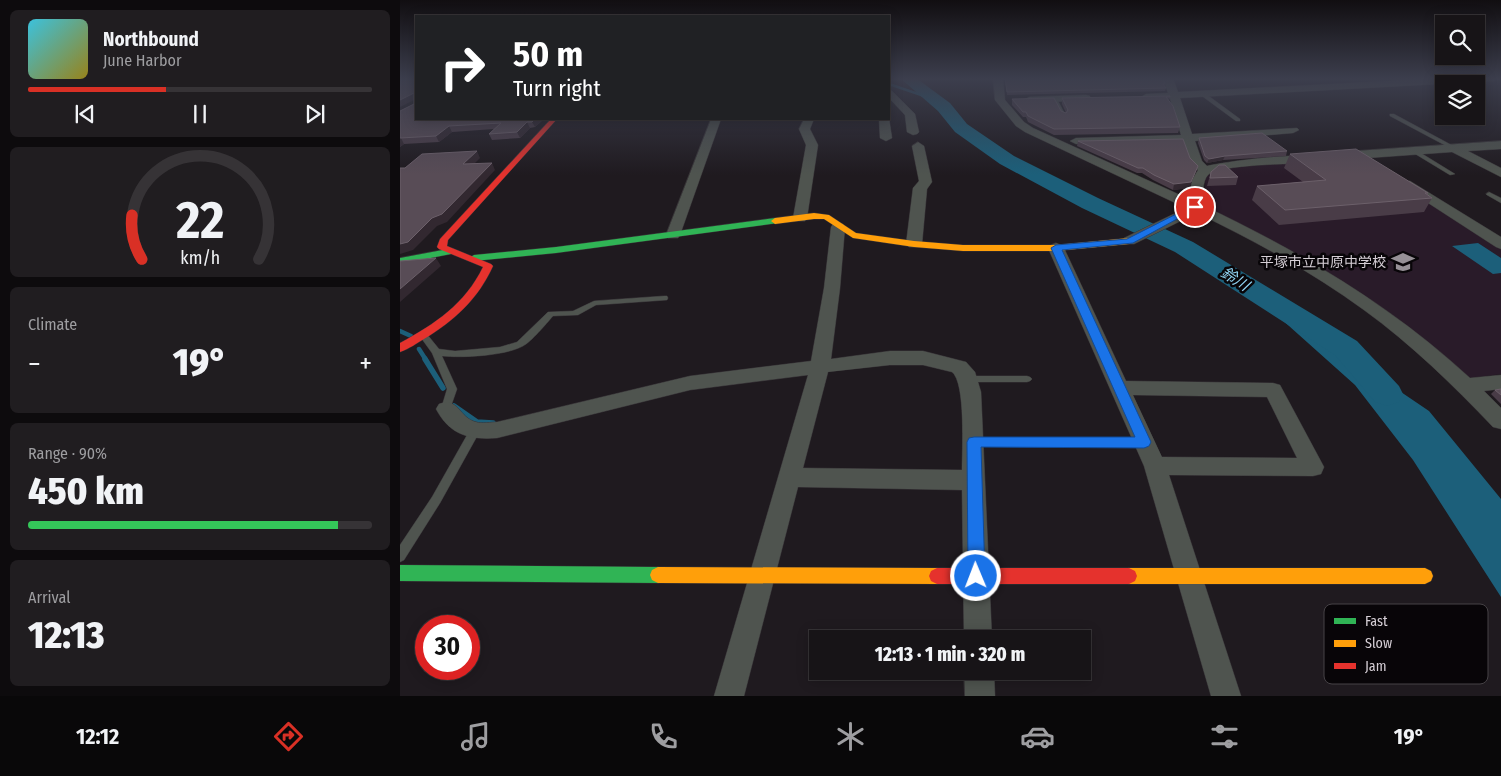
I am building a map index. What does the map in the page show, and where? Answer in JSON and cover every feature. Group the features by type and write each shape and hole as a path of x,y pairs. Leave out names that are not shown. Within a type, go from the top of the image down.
{"street":[{"path":"906,110 910,114 913,132"},
{"path":"1014,110 1020,124 1052,142 1268,243 1325,276 1402,330 1467,386 1501,422"},
{"path":"1179,110 1196,162 1205,170"},
{"path":"400,348 446,320 463,305 485,278 488,266 474,258 448,252 442,247 444,239 553,120"},
{"path":"673,235 716,120"},
{"path":"800,218 812,145 804,132 804,125 808,120"},
{"path":"884,120 886,138"},
{"path":"1052,142 1188,138 1293,130"},
{"path":"1263,133 1300,160"},
{"path":"1194,209 1200,175 1205,170 1223,165 1501,145"},
{"path":"914,244 920,188 926,182 918,146"},
{"path":"1454,148 1501,173"},
{"path":"1363,155 1379,165"},
{"path":"1396,176 1494,235 1501,244"},
{"path":"474,258 556,250 814,216 826,217 838,227 853,235 914,244 963,248 1056,248 1130,241 1194,209"},
{"path":"729,696 820,366 832,288 838,227"},
{"path":"1056,248 1155,466 1226,696"},
{"path":"400,261 448,252"},
{"path":"446,409 458,423 475,431 497,430 690,383 890,358 923,358 959,367 965,372 971,392 974,442 978,630"},
{"path":"1467,386 1501,382"},
{"path":"1120,388 1274,390 1313,467 1155,466"},
{"path":"788,478 974,480"},
{"path":"400,573 761,576 1425,576"},
{"path":"979,680 980,696"}],"lane":[{"path":"1061,110 1064,116"},
{"path":"1225,110 1238,120"},
{"path":"1392,115 1454,148"},
{"path":"1414,151 1452,174"},
{"path":"1489,194 1501,200"},
{"path":"436,352 455,354 500,350 520,344 551,314 575,313 594,303 664,298"},
{"path":"423,335 436,352 452,389 446,409"},
{"path":"968,379 1027,380"},
{"path":"400,556 436,500 475,431"},
{"path":"974,442 1144,442"}],"shaded area":[{"name":"平塚市立中原中学校","path":"1358,158 1501,249 1501,374 1471,378 1457,372 1400,324 1206,209 1205,179 1211,172 1226,167"}],"water":[{"path":"1478,243 1501,258 1501,273 1493,274 1452,246"},
{"path":"1243,285 1429,411 1501,499 1501,597 1413,460 1355,385"}],"building":[{"path":"415,110 415,120 534,120 527,122 517,132 489,134 501,123 449,126 436,136 400,138 400,111"},
{"path":"1022,110 1061,110 1066,113 1068,110 1174,110 1180,127 1054,129 1028,116 1026,112"},
{"path":"1262,133 1287,151 1209,159 1205,156 1199,138"},
{"path":"1183,139 1190,158 1198,166 1191,182 1174,184 1143,168 1138,168 1078,141"},
{"path":"1356,149 1428,193 1425,193 1432,198 1285,210 1257,186 1326,180 1290,154"},
{"path":"477,151 463,164 492,163 442,214 432,218 408,242 400,244 400,168 405,168 422,154"},
{"path":"1219,165 1225,165 1238,177 1210,178 1211,172"},
{"path":"436,258 400,289 400,261"},
{"path":"1501,389 1501,395 1495,390"}],"waterway":[{"name":"鈴川","path":"947,110 961,128 1007,160 1090,203 1184,247 1346,348 1387,394"},
{"path":"400,331 411,336"},
{"path":"419,349 426,360"},
{"path":"425,359 443,388"},
{"path":"454,406 477,422 493,423"}],"traffic: fast":[{"path":"474,258 556,250 775,221"},
{"path":"400,261 448,252"},
{"path":"400,573 658,575"}],"traffic: slow":[{"path":"775,221 814,216 826,217 853,235 914,244 963,248 1056,248 1129,241"},
{"path":"658,575 937,576"},
{"path":"1129,576 1425,576"}],"traffic: jam":[{"path":"400,348 440,324 473,293 488,266 442,247 444,239 553,120"},
{"path":"937,576 1129,576"}],"place":[{"name":"平塚市立中原中学校","path":"1403,262"}],"route":[{"path":"976,576 974,442 1144,442 1056,248 1130,241 1193,210 1195,207"}]}
